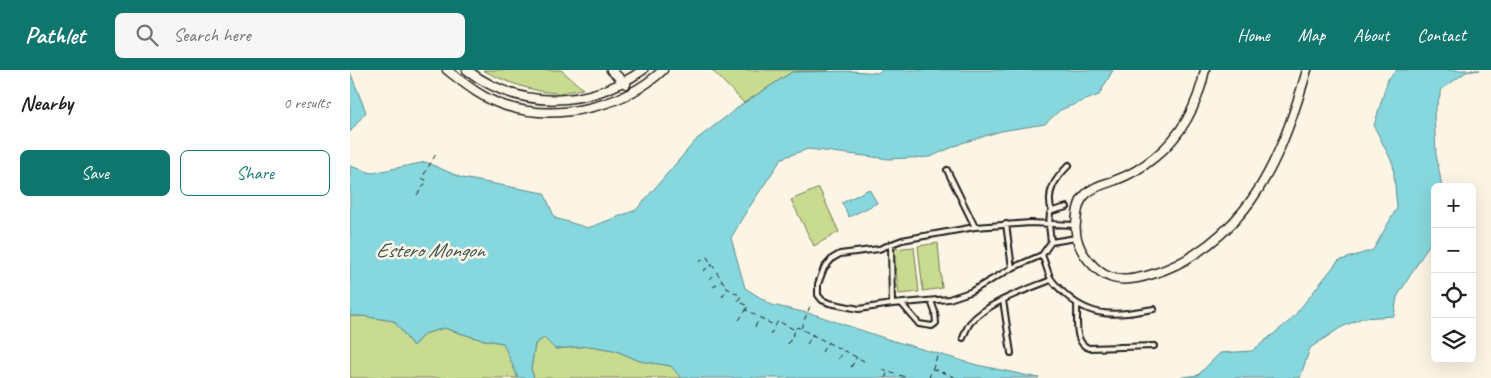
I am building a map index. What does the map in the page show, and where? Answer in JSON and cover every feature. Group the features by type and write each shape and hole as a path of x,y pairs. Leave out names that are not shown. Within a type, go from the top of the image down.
{"street":[{"path":"447,70 471,89 505,106 530,112 558,114 601,106 647,84 663,70"},
{"path":"467,70 491,85 506,91 521,96 553,100 573,99 594,94 624,82 643,70"},
{"path":"611,70 634,90"},
{"path":"1205,70 1194,106 1178,133 1165,148 1142,166 1116,180 1092,189 1079,204 1075,225 1076,238 1085,257 1100,272 1111,278 1124,279 1154,274 1178,263 1195,254 1221,233 1243,211 1279,151 1299,99 1307,70"}],"lane":[{"path":"1052,211 1049,200 1052,187 1068,165"},
{"path":"948,170 975,227"},
{"path":"1067,208 1052,211 1048,217 1048,225 1051,242 1042,255 1012,268 960,296 859,309 837,306 822,300 818,295 819,278 824,268 833,258 850,252 879,248 902,240 975,227 1030,223 1048,225 1075,225"},
{"path":"1006,224 1012,268"},
{"path":"1051,242 1076,238"},
{"path":"890,244 892,304"},
{"path":"1042,255 1051,280 1078,304 1099,313 1126,313 1154,309"},
{"path":"963,338 970,324 982,313 1003,300 1051,280"},
{"path":"1003,300 1011,353"},
{"path":"902,304 919,324 932,326 936,323 936,319 931,301"},
{"path":"1078,304 1079,340 1083,346 1089,348 1154,346"}],"path":[{"path":"417,195 427,181 422,178 436,154"},
{"path":"699,262 707,257 727,288 741,296 738,301 748,306 740,320"},
{"path":"703,271 712,265"},
{"path":"709,279 717,273"},
{"path":"713,287 722,281"},
{"path":"722,297 727,288"},
{"path":"800,329 811,304"},
{"path":"746,310 775,326"},
{"path":"755,327 760,318"},
{"path":"770,335 778,321 795,330"},
{"path":"788,344 797,327 864,361"},
{"path":"807,344 813,334"},
{"path":"822,352 828,342"},
{"path":"838,359 844,350"},
{"path":"929,378 938,354"},
{"path":"850,367 857,357"},
{"path":"933,369 958,378"},
{"path":"882,370 900,377 909,378"},
{"path":"885,378 888,372"}],"green space":[{"path":"483,70 561,70 583,89 563,93 538,91 509,82"},
{"path":"712,70 829,70 792,72 744,103"},
{"path":"819,188 839,232 814,246 791,200"},
{"path":"938,243 942,288 923,291 918,246"},
{"path":"914,247 919,292 899,294 893,249"},
{"path":"350,316 394,321 413,346 424,334 444,328 479,339 504,343 518,378 350,378"},
{"path":"544,338 555,349 590,346 614,350 640,361 672,366 681,378 534,378 531,369 535,344"}],"water":[{"name":"Estero Mongon","path":"881,70 1113,70 1099,95 1060,110 1045,124 1001,131 962,143 930,157 889,159 808,149 782,158 731,238 745,288 772,305 816,315 887,339 977,365 1039,378 681,378 671,366 640,361 614,350 590,346 555,349 544,338 535,344 531,369 534,378 518,378 503,343 479,339 444,328 424,334 413,346 394,321 350,316 350,166 372,173 426,162 462,178 544,193 555,218 588,228 636,210 697,139 744,103 792,72 852,71 878,73"},
{"path":"1397,70 1480,70 1466,72 1442,89 1434,114 1436,154 1441,183 1431,183 1431,242 1397,297 1394,316 1362,318 1340,328 1310,348 1300,378 1176,378 1198,375 1220,353 1252,351 1291,320 1338,261 1373,250 1397,208 1393,164 1374,126 1388,79"},
{"path":"350,72 366,112 350,132"},
{"path":"869,189 877,203 849,217 842,203"}]}
